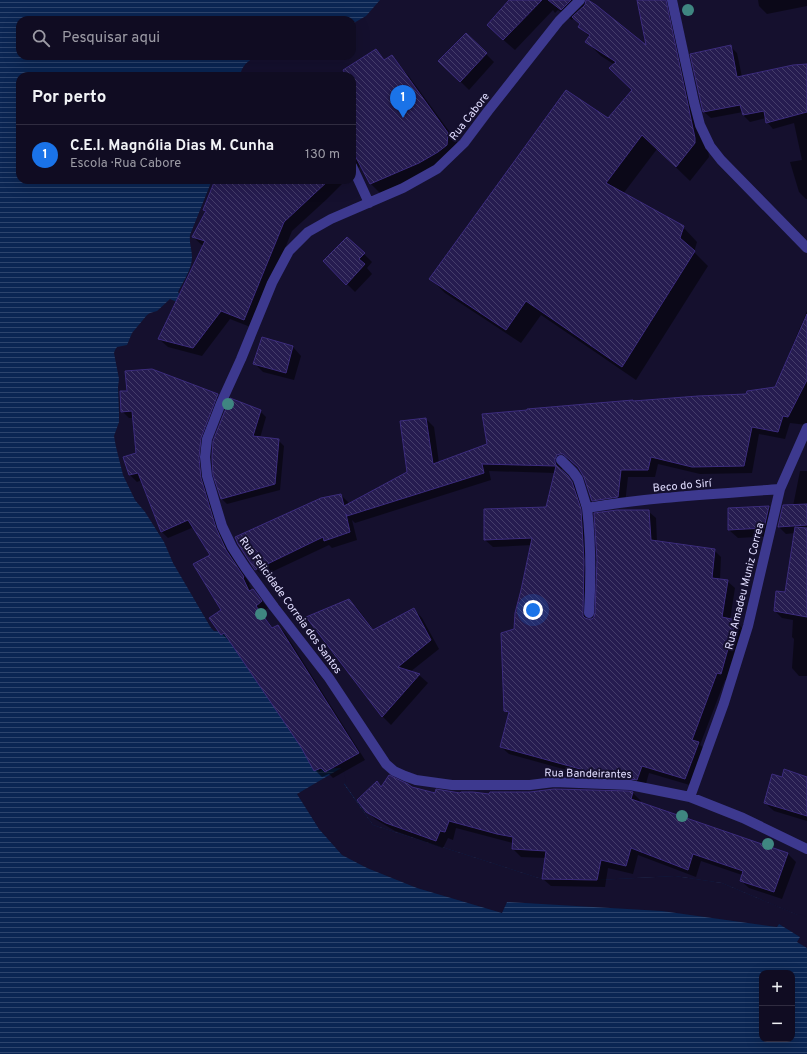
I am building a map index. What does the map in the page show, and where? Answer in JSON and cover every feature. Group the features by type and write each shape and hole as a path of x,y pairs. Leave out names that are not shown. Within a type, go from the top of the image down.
{"street":[{"name":"Rua Cabore","path":"289,251 308,232 331,219 403,188 437,168 464,144 559,21 580,0"},
{"path":"672,0 694,102 700,125 710,146 721,160 807,248"},
{"path":"356,175 369,203"},
{"name":"Rua Felicidade Correia dos Santos","path":"289,251 272,283 207,439 205,457 207,476 222,526 232,547 245,567 329,678 386,764 394,771 405,776"},
{"name":"Rua Amadeu Muniz Correa","path":"690,797 724,703 748,626 780,489 807,428"},
{"path":"561,460 578,479 587,508 591,556 589,613"},
{"name":"Beco do Sirí","path":"587,508 654,499 780,489"},
{"name":"Rua Bandeirantes","path":"405,776 416,780 452,785 530,785 554,782 630,785 690,797 744,818 807,849"}],"water":[{"path":"0,0 380,0 366,16 356,22 356,16 16,16 16,60 251,60 246,64 241,72 16,72 16,184 210,184 190,235 192,254 191,266 178,292 186,306 170,299 157,311 147,315 132,333 127,345 117,347 114,353 119,379 119,422 114,436 123,475 135,500 145,512 164,542 173,563 211,628 214,631 226,632 239,648 238,654 305,752 314,771 318,769 319,772 322,769 341,768 344,783 373,825 542,879 597,880 675,876 722,883 807,919 807,1054 0,1054"}],"pier":[{"path":"343,767 346,782 344,784 373,825 542,879 597,880 675,876 722,883 798,915 800,914 807,917 807,948 797,942 800,937 779,924 777,927 662,911 507,902 502,913 417,888 367,868 342,855 319,829 297,794"}],"building":[{"path":"509,0 542,0 503,40 487,25"},
{"path":"548,0 571,0 561,10"},
{"path":"586,0 596,5 646,45 637,0 666,0 695,138 695,143 676,167 642,135 606,183 684,226 680,238 695,251 622,367 526,301 506,330 429,279 566,90 608,118 632,90 609,68 616,62 585,42 590,35 578,27 580,24 572,17 585,5"},
{"path":"466,33 487,53 460,82 438,61"},
{"path":"731,45 737,77 793,65 807,64 807,112 766,123 764,111 743,115 740,105 703,112 690,54"},
{"path":"376,49 384,60 392,55 448,133 447,145 419,163 370,184 356,158 356,72 344,72 343,70"},
{"path":"213,184 325,184 284,222 244,320 221,311 193,348 158,339 205,241 192,237 206,211 203,210"},
{"path":"347,237 365,253 359,259 365,264 346,285 323,261"},
{"path":"807,314 807,380 788,417 783,416 778,432 752,427 744,466 692,467 651,457 648,470 621,470 618,497 592,501 584,477 578,467 563,454 557,455 555,459 556,465 572,482 581,509 584,561 583,616 585,618 592,619 595,613 597,560 594,513 617,510 649,510 651,540 715,549 712,578 728,580 722,617 736,620 721,674 717,673 692,740 699,742 685,779 642,766 637,780 613,778 500,747 509,712 504,711 501,633 514,629 515,613 532,538 484,540 484,509 546,507 556,466 482,464 484,473 347,516 346,514 350,532 324,541 323,537 255,570 235,537 321,498 341,494 344,506 407,472 400,421 426,418 433,464 487,444 482,414 633,400 746,394 747,391 775,387"},
{"path":"262,337 293,346 286,373 253,364"},
{"path":"152,369 218,394 201,438 199,458 201,478 216,528 226,550 244,577 243,578 249,591 253,589 262,601 256,606 272,628 278,625 359,753 325,772 321,768 314,771 301,747 224,633 221,635 209,618 221,610 193,564 210,555 188,520 161,532 138,473 129,475 123,457 136,453 132,411 121,412 120,391 127,391 125,371"},
{"path":"230,398 261,410 253,436 279,439 275,484 221,499 213,475 213,441"},
{"path":"807,504 807,525 778,527 783,505"},
{"path":"769,506 764,528 728,530 728,508"},
{"path":"795,527 807,528 807,617 774,611 776,591 785,592"},
{"path":"349,599 373,630 414,608 431,640 398,667 420,674 382,717 306,617"},
{"path":"784,769 807,777 807,816 764,803 772,774 782,777"},
{"path":"389,775 412,787 435,793 436,789 460,793 473,792 489,794 490,792 530,792 554,789 629,791 633,792 631,799 788,853 774,892 740,881 743,871 693,854 688,870 631,848 626,866 601,860 597,880 542,879 546,851 512,849 513,837 449,821 445,832 440,831 436,841 386,823 366,812 357,800 377,781 381,787"}],"place":[{"name":"C.E.I. Magnólia Dias M. Cunha","path":"403,118"}]}
